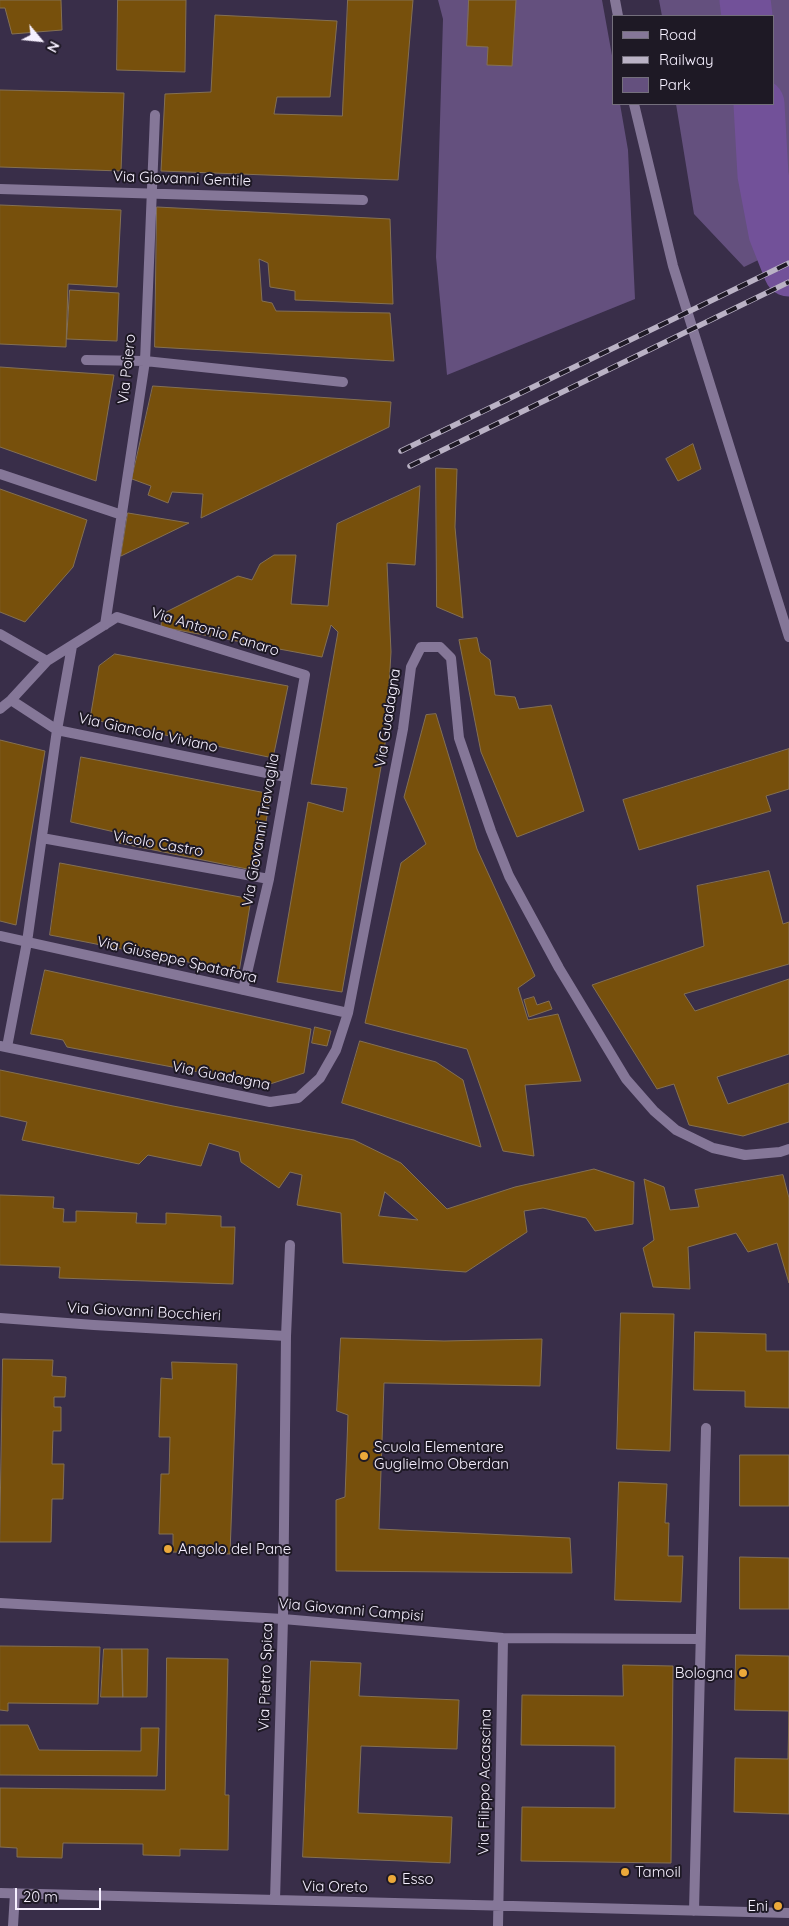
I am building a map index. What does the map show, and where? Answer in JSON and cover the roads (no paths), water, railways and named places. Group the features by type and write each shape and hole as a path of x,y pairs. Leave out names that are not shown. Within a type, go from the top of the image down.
{"street":[{"path":"615,0 618,15"},
{"path":"634,105 673,266 789,637"},
{"name":"Via Poiero","path":"105,625 145,361 150,193 155,115"},
{"name":"Via Giovanni Gentile","path":"0,189 363,200"},
{"path":"86,360 145,361 343,382"},
{"path":"0,474 122,514"},
{"name":"Via Antonio Fanaro","path":"105,625 117,618 305,675"},
{"path":"0,709 12,700 47,661 105,625"},
{"path":"0,634 47,661"},
{"path":"3,1046 26,942 57,730 72,646"},
{"name":"Via Guadagna","path":"3,1046 270,1102 298,1098 320,1078 336,1050 348,1013 403,729 411,667 422,647 440,647 451,658 460,738 491,830 509,876 559,968 626,1079 654,1111 676,1130 713,1148 745,1155 780,1152 789,1149"},
{"name":"Via Giovanni Travaglia","path":"243,990 269,879 305,675"},
{"name":"Via Giancola Viviano","path":"12,700 57,730 286,777"},
{"name":"Vicolo Castro","path":"42,838 269,879"},
{"name":"Via Giuseppe Spatafora","path":"0,936 348,1013"},
{"name":"Via Pietro Spica","path":"275,1900 283,1619 286,1336 290,1245"},
{"name":"Via Giovanni Bocchieri","path":"0,1318 286,1336"},
{"path":"694,1911 706,1428"},
{"name":"Via Giovanni Campisi","path":"0,1602 283,1619 503,1638 700,1639"},
{"name":"Via Filippo Accascina","path":"498,1926 503,1638"},
{"name":"Via Oreto","path":"0,1893 789,1914"},
{"path":"13,1926 15,1893"}],"waterway":[{"path":"745,0 747,15"},
{"path":"759,105 763,175 774,233 789,271"}],"railway":[{"path":"401,451 789,263"},
{"path":"410,466 789,282"}],"place":[{"name":"Scuola Elementare Guglielmo Oberdan","path":"364,1456"},
{"name":"Angolo del Pane","path":"168,1549"},
{"name":"Bologna","path":"743,1673"},
{"name":"Tamoil","path":"625,1872"},
{"name":"Esso","path":"392,1879"},
{"name":"Eni","path":"778,1906"}]}
